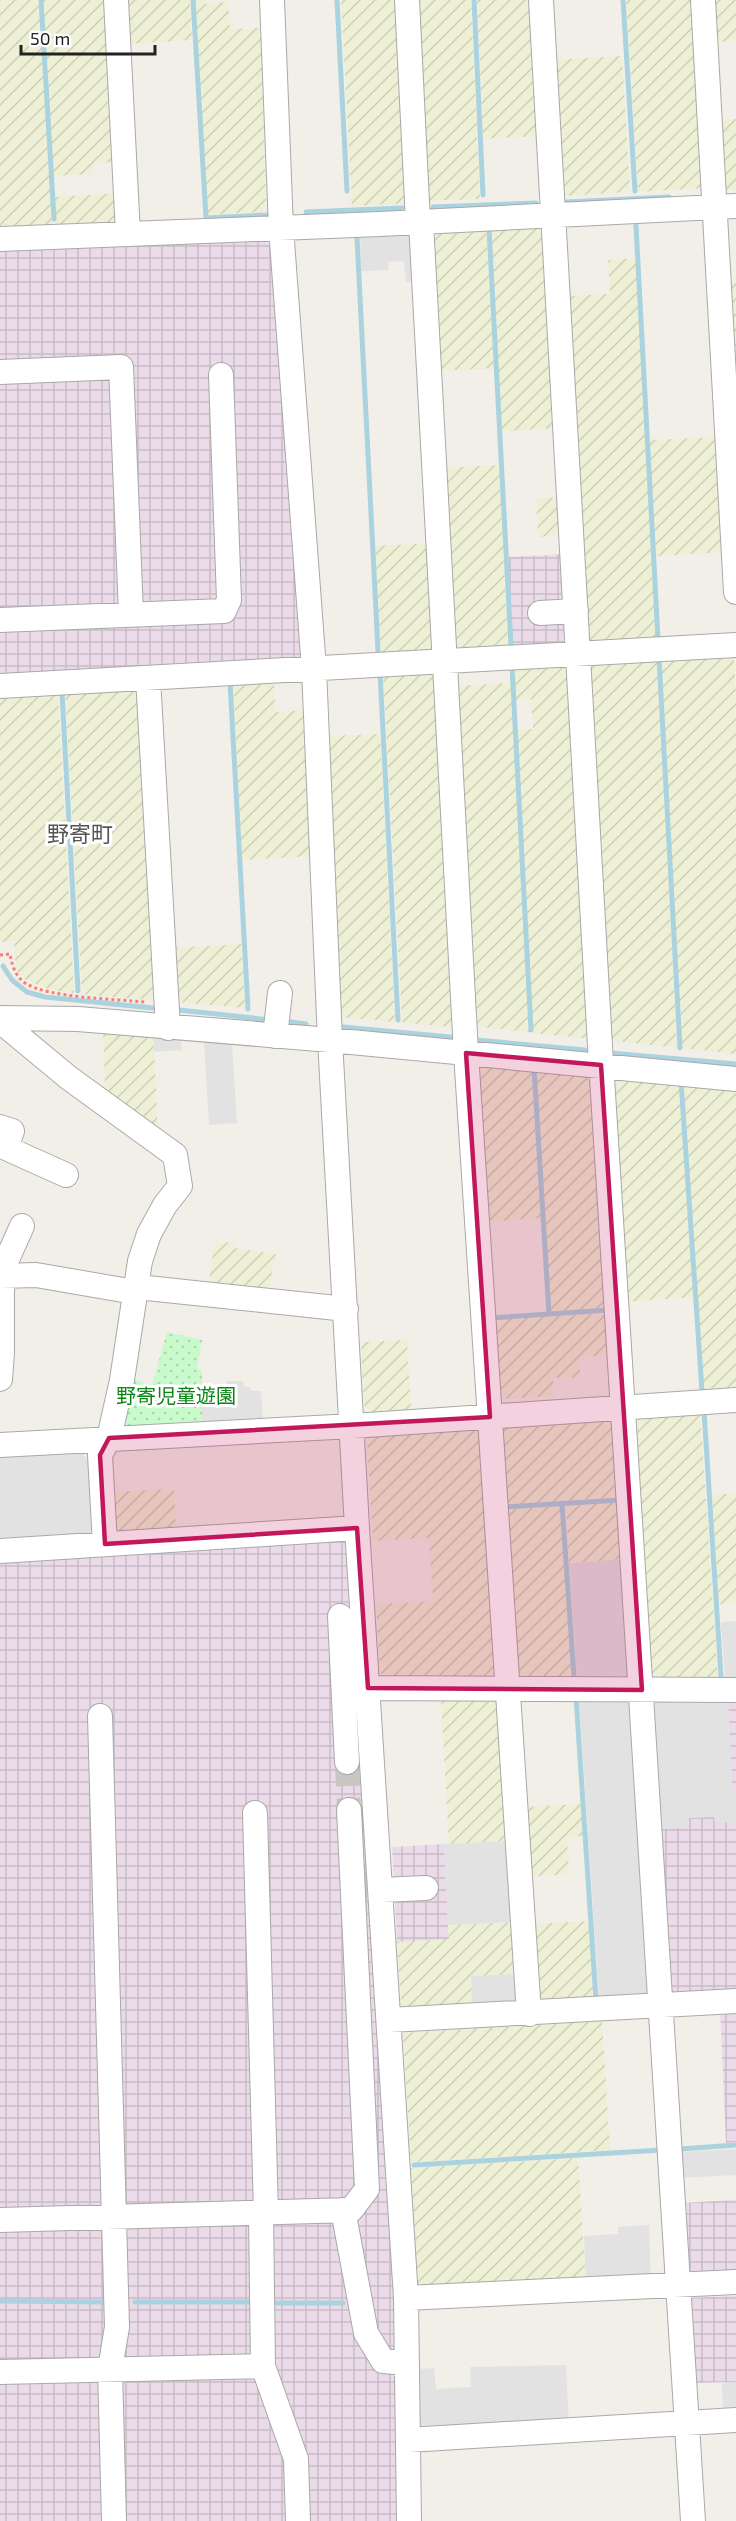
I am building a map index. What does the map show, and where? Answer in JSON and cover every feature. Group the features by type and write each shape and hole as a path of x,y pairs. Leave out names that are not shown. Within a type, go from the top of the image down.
{"street":[{"path":"116,0 128,234"},
{"path":"272,0 281,228 314,669 330,1040 357,1528 406,2298 409,2521"},
{"path":"407,0 466,1053 529,2014"},
{"path":"542,0 601,1065 693,2521"},
{"path":"703,0 724,207 736,592"},
{"path":"0,239 724,207"},
{"path":"0,372 121,367 131,614"},
{"path":"0,620 224,610 230,600 221,375"},
{"path":"540,613 576,611"},
{"path":"0,686 736,645"},
{"path":"148,678 168,1028"},
{"path":"0,1019 78,1019 168,1028 277,1017 330,1040 736,1078"},
{"path":"0,1019 69,1078 176,1155 180,1186 165,1205 149,1234 140,1261 122,1380 109,1438 100,1455 105,1544"},
{"path":"0,1126 12,1131 6,1148 66,1175"},
{"path":"0,1379 1,1276 22,1226"},
{"path":"1,1276 36,1275 123,1290 136,1289 346,1309"},
{"path":"0,1445 352,1426 736,1400"},
{"path":"0,1551 357,1528"},
{"path":"340,1616 347,1762"},
{"path":"368,1688 736,1690"},
{"path":"100,1716 117,2327 110,2369 114,2521"},
{"path":"0,2220 351,2210 367,2189 349,1810"},
{"path":"255,1813 263,2213 263,2366 296,2459 298,2521"},
{"path":"381,1890 426,1888"},
{"path":"389,2020 736,2001"},
{"path":"343,2211 366,2333 383,2361 407,2363"},
{"path":"406,2298 736,2283"},
{"path":"0,2372 263,2366"},
{"path":"408,2440 736,2420"}],"highlighted area":[{"path":"466,1053 601,1065 642,1690 368,1688 357,1528 105,1544 100,1455 109,1438 490,1417"}],"shaded area":[{"path":"409,233 413,236 416,282 406,282 404,261 388,262 389,270 361,271 360,235"},
{"path":"265,240 272,248 301,654 297,660 0,676 0,250"},
{"path":"566,554 571,642 513,649 508,557"},
{"path":"153,1035 181,1037 182,1050 154,1052"},
{"path":"204,1039 232,1041 237,1123 209,1125"},
{"path":"227,1381 243,1381 244,1387 250,1387 251,1391 261,1391 263,1418 202,1422 202,1397 227,1396"},
{"path":"81,1453 92,1462 95,1535 0,1540 0,1457"},
{"path":"344,1538 351,1545 397,2292 401,2521 0,2521 0,1560"},
{"path":"626,1559 628,1677 577,1680 569,1563"},
{"path":"736,1621 736,1678 725,1678 721,1622"},
{"path":"579,1697 635,1697 655,1995 599,1999"},
{"path":"650,1697 736,1698 736,1993 669,1993"},
{"path":"650,1697 728,1698 733,1792 736,1792 736,1822 715,1823 714,1817 689,1818 689,1828 659,1829"},
{"path":"510,1841 514,1922 448,1925 444,1844"},
{"path":"444,1844 449,1939 397,1942 392,1847"},
{"path":"517,1974 519,1997 512,2005 472,2007 471,1976"},
{"path":"736,2008 736,2142 726,2143 720,2009"},
{"path":"736,2149 736,2175 679,2178 678,2152"},
{"path":"736,2200 736,2279 684,2275 680,2203"},
{"path":"649,2225 651,2280 586,2283 584,2236 618,2234 618,2227"},
{"path":"736,2296 736,2382 691,2383 685,2298"},
{"path":"566,2365 569,2425 419,2433 419,2369 434,2368 436,2389 471,2387 470,2367"},
{"path":"722,2382 736,2382 736,2415 723,2416"}],"green space":[{"path":"0,0 40,0 52,227 0,229"},
{"path":"43,0 109,0 117,162 93,163 94,174 53,176"},
{"path":"124,0 190,0 192,40 127,44"},
{"path":"195,0 205,0 205,4 228,2 230,29 261,28 266,207 261,212 207,215"},
{"path":"341,0 400,0 411,203 352,206"},
{"path":"415,0 471,0 480,199 424,201"},
{"path":"477,0 534,0 540,136 483,139"},
{"path":"626,0 697,0 708,188 638,192"},
{"path":"711,0 736,0 736,41 714,42"},
{"path":"622,56 630,192 560,196 552,60"},
{"path":"736,119 736,190 721,190 717,120"},
{"path":"119,193 120,219 114,225 56,227 55,197"},
{"path":"541,225 547,231 558,428 502,431 491,228"},
{"path":"486,226 494,368 438,371 431,236 437,229"},
{"path":"636,258 656,640 589,643 567,296 610,294 608,260"},
{"path":"736,282 736,420 729,283"},
{"path":"720,437 726,552 656,556 649,440"},
{"path":"499,465 508,647 456,650 443,468"},
{"path":"563,497 565,535 538,537 536,499"},
{"path":"430,543 436,651 381,654 375,546"},
{"path":"728,652 734,659 736,693 736,1054 682,1048 661,655"},
{"path":"657,656 677,1048 607,1040 587,665"},
{"path":"514,664 572,667 591,1039 533,1033 517,730 533,729 531,699 516,700"},
{"path":"433,670 437,675 457,1028 402,1022 383,673"},
{"path":"274,680 275,712 308,710 316,856 242,860 233,682"},
{"path":"511,683 530,1032 473,1026 456,686"},
{"path":"136,687 142,691 158,1001 82,994 65,691"},
{"path":"58,691 74,993 51,990 26,980 16,970 14,941 0,942 0,694"},
{"path":"380,734 395,1022 340,1017 326,736"},
{"path":"241,944 245,1008 177,1002 171,948"},
{"path":"103,1028 153,1031 158,1130 105,1089"},
{"path":"475,1065 532,1067 541,1218 485,1222"},
{"path":"535,1067 589,1072 594,1080 608,1308 550,1312"},
{"path":"609,1078 679,1079 694,1297 624,1302"},
{"path":"683,1080 736,1085 736,1387 704,1389"},
{"path":"235,1242 234,1248 276,1254 268,1291 208,1285 215,1243"},
{"path":"609,1313 612,1355 579,1357 580,1377 553,1378 554,1396 497,1399 492,1320"},
{"name":"野寄児童遊園","path":"167,1332 202,1340 197,1369 202,1370 202,1422 125,1426 119,1420 130,1378 152,1385"},
{"path":"407,1340 411,1410 372,1412 364,1405 361,1342"},
{"path":"700,1411 718,1681 659,1680 650,1672 633,1423 640,1415"},
{"path":"610,1419 616,1424 621,1497 503,1505 498,1432 504,1426"},
{"path":"477,1429 482,1434 499,1674 494,1678 385,1678 380,1672 376,1604 433,1601 429,1538 373,1541 367,1443 373,1435"},
{"path":"174,1489 176,1529 109,1532 107,1492"},
{"path":"736,1493 736,1603 719,1604 712,1495"},
{"path":"622,1502 626,1559 569,1563 566,1506"},
{"path":"561,1506 572,1680 523,1679 514,1672 503,1510"},
{"path":"502,1697 510,1841 449,1844 441,1698"},
{"path":"581,1804 583,1836 567,1837 569,1874 528,1877 524,1807"},
{"path":"589,1921 594,1999 540,2002 531,1924"},
{"path":"514,1922 517,1974 472,2007 406,2011 401,2005 397,1942 449,1939 448,1925"},
{"path":"602,2021 610,2150 411,2162 403,2033"},
{"path":"578,2158 586,2285 418,2292 411,2168"}],"waterway":[{"path":"41,0 54,219"},
{"path":"193,0 206,218 266,215"},
{"path":"337,0 347,191"},
{"path":"474,0 483,195"},
{"path":"623,0 635,191"},
{"path":"566,202 669,197"},
{"path":"433,207 536,203"},
{"path":"306,212 402,208"},
{"path":"636,226 658,639"},
{"path":"489,229 511,646"},
{"path":"357,238 378,651"},
{"path":"659,658 680,1048"},
{"path":"512,666 531,1030"},
{"path":"380,673 398,1020"},
{"path":"230,682 248,1009"},
{"path":"62,692 78,991"},
{"path":"3,966 12,980 27,992 45,997 153,1008"},
{"path":"179,1010 271,1020"},
{"path":"284,1021 306,1024"},
{"path":"343,1027 450,1037"},
{"path":"476,1040 585,1050"},
{"path":"610,1053 736,1064"},
{"path":"534,1068 549,1314"},
{"path":"681,1081 702,1391"},
{"path":"491,1318 609,1310"},
{"path":"704,1411 721,1676"},
{"path":"504,1507 621,1500"},
{"path":"562,1503 574,1677"},
{"path":"576,1697 596,2000"},
{"path":"680,2149 736,2145"},
{"path":"414,2165 662,2150"},
{"path":"0,2301 107,2302"},
{"path":"135,2302 248,2302"},
{"path":"273,2303 343,2303"}],"tunnel":[{"path":"347,1762 349,1810"}],"district":[{"name":"野寄町","path":"80,834"}]}
